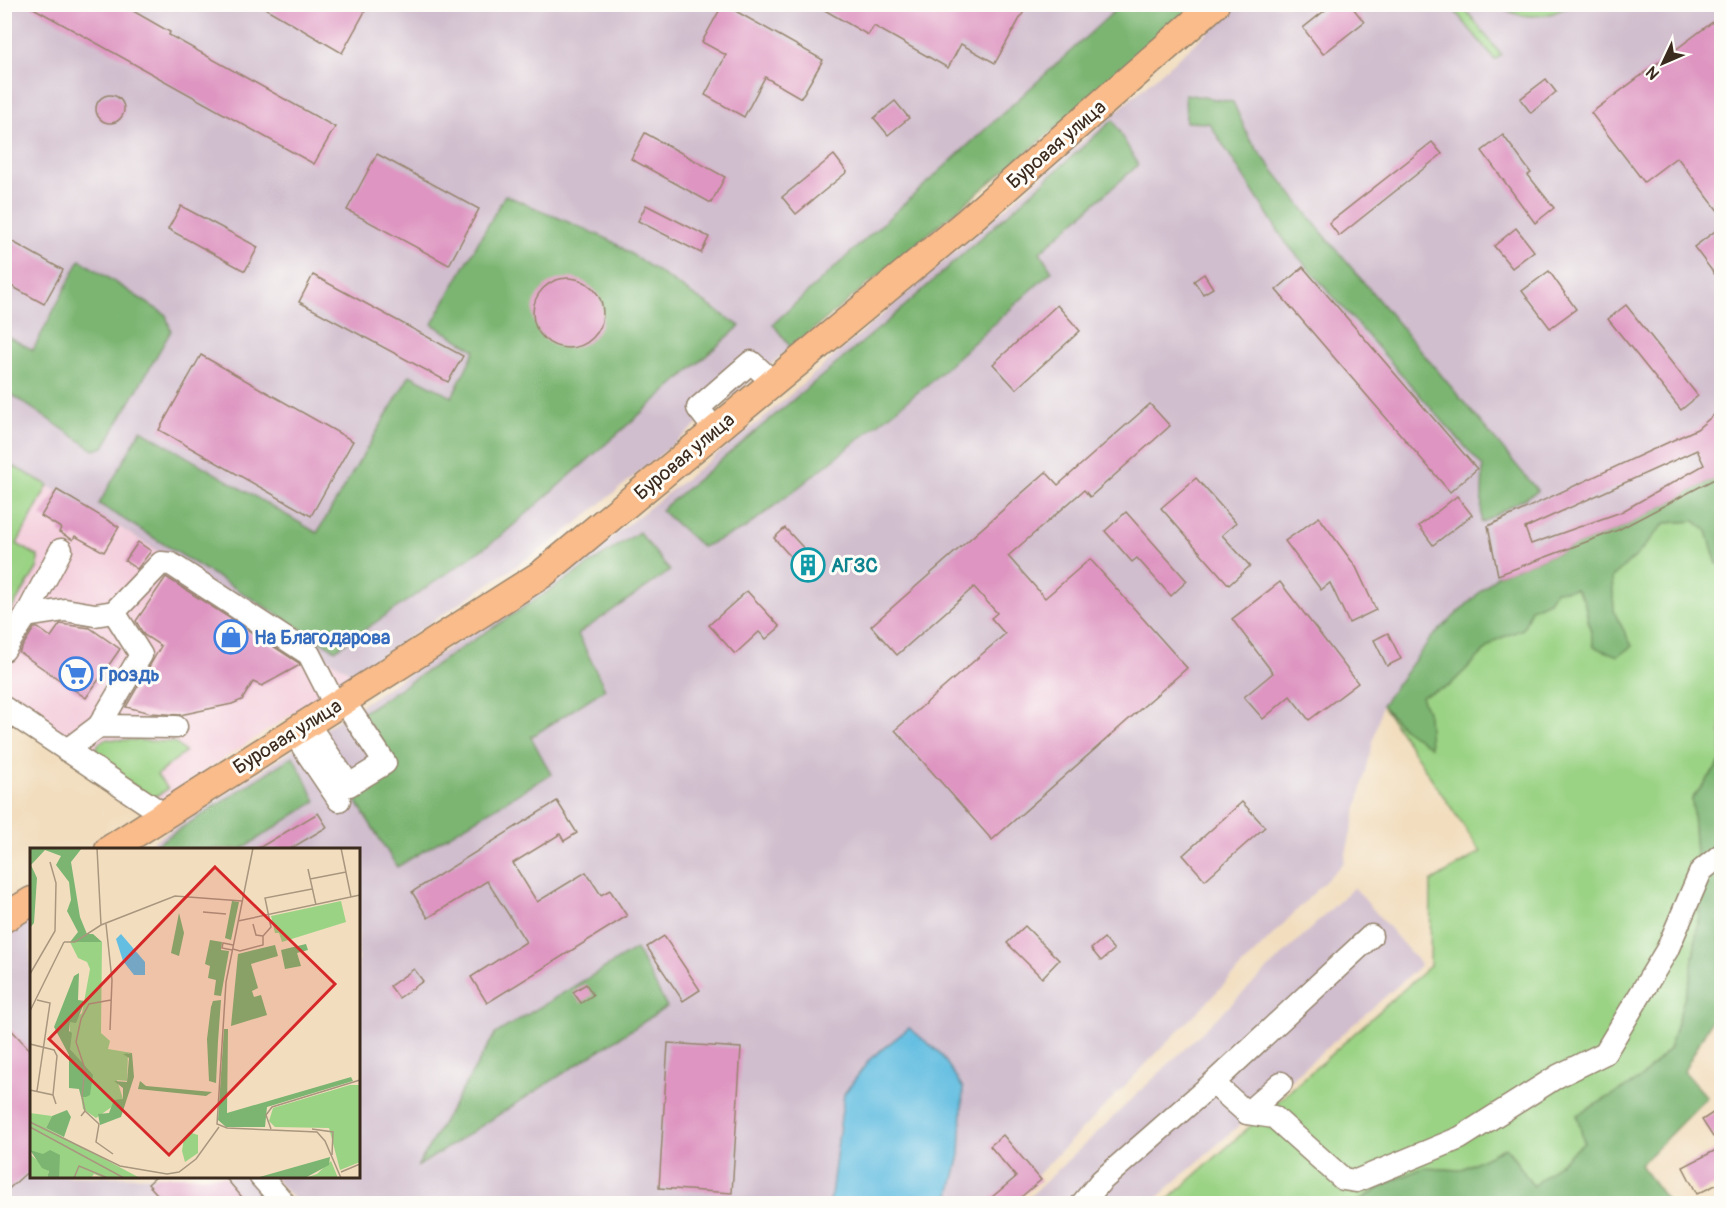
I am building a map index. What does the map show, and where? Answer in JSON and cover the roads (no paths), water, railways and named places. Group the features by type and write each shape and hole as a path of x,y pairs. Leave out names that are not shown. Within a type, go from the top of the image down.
{"main road":[{"name":"Буровая улица","path":"111,848 542,574 1036,162 1215,4"},
{"path":"4,918 30,902"}],"street":[{"path":"4,650 26,616 61,550"},
{"path":"26,616 65,610 95,615 114,612 161,563 171,564 309,654 339,703 385,764 349,785 300,727"},
{"path":"67,750 99,726 141,655 114,612"},
{"path":"4,708 163,814"},
{"path":"99,726 176,727"},
{"path":"300,727 339,800"},
{"path":"1213,1083 1247,1113 1274,1117 1343,1179 1356,1181 1460,1138 1558,1076 1605,1053 1667,950 1701,872 1722,855"},
{"path":"1082,1203 1101,1181 1213,1083 1371,936"},
{"path":"1247,1113 1281,1083"},
{"path":"262,1178 285,1203"}],"water":[{"path":"909,1028 940,1053 963,1088 960,1155 948,1203 830,1203 844,1094 870,1059"}],"place":[{"name":"АГЗС","path":"808,565"},
{"name":"На Благодарова","path":"231,637"},
{"name":"Гроздь","path":"76,674"}]}
